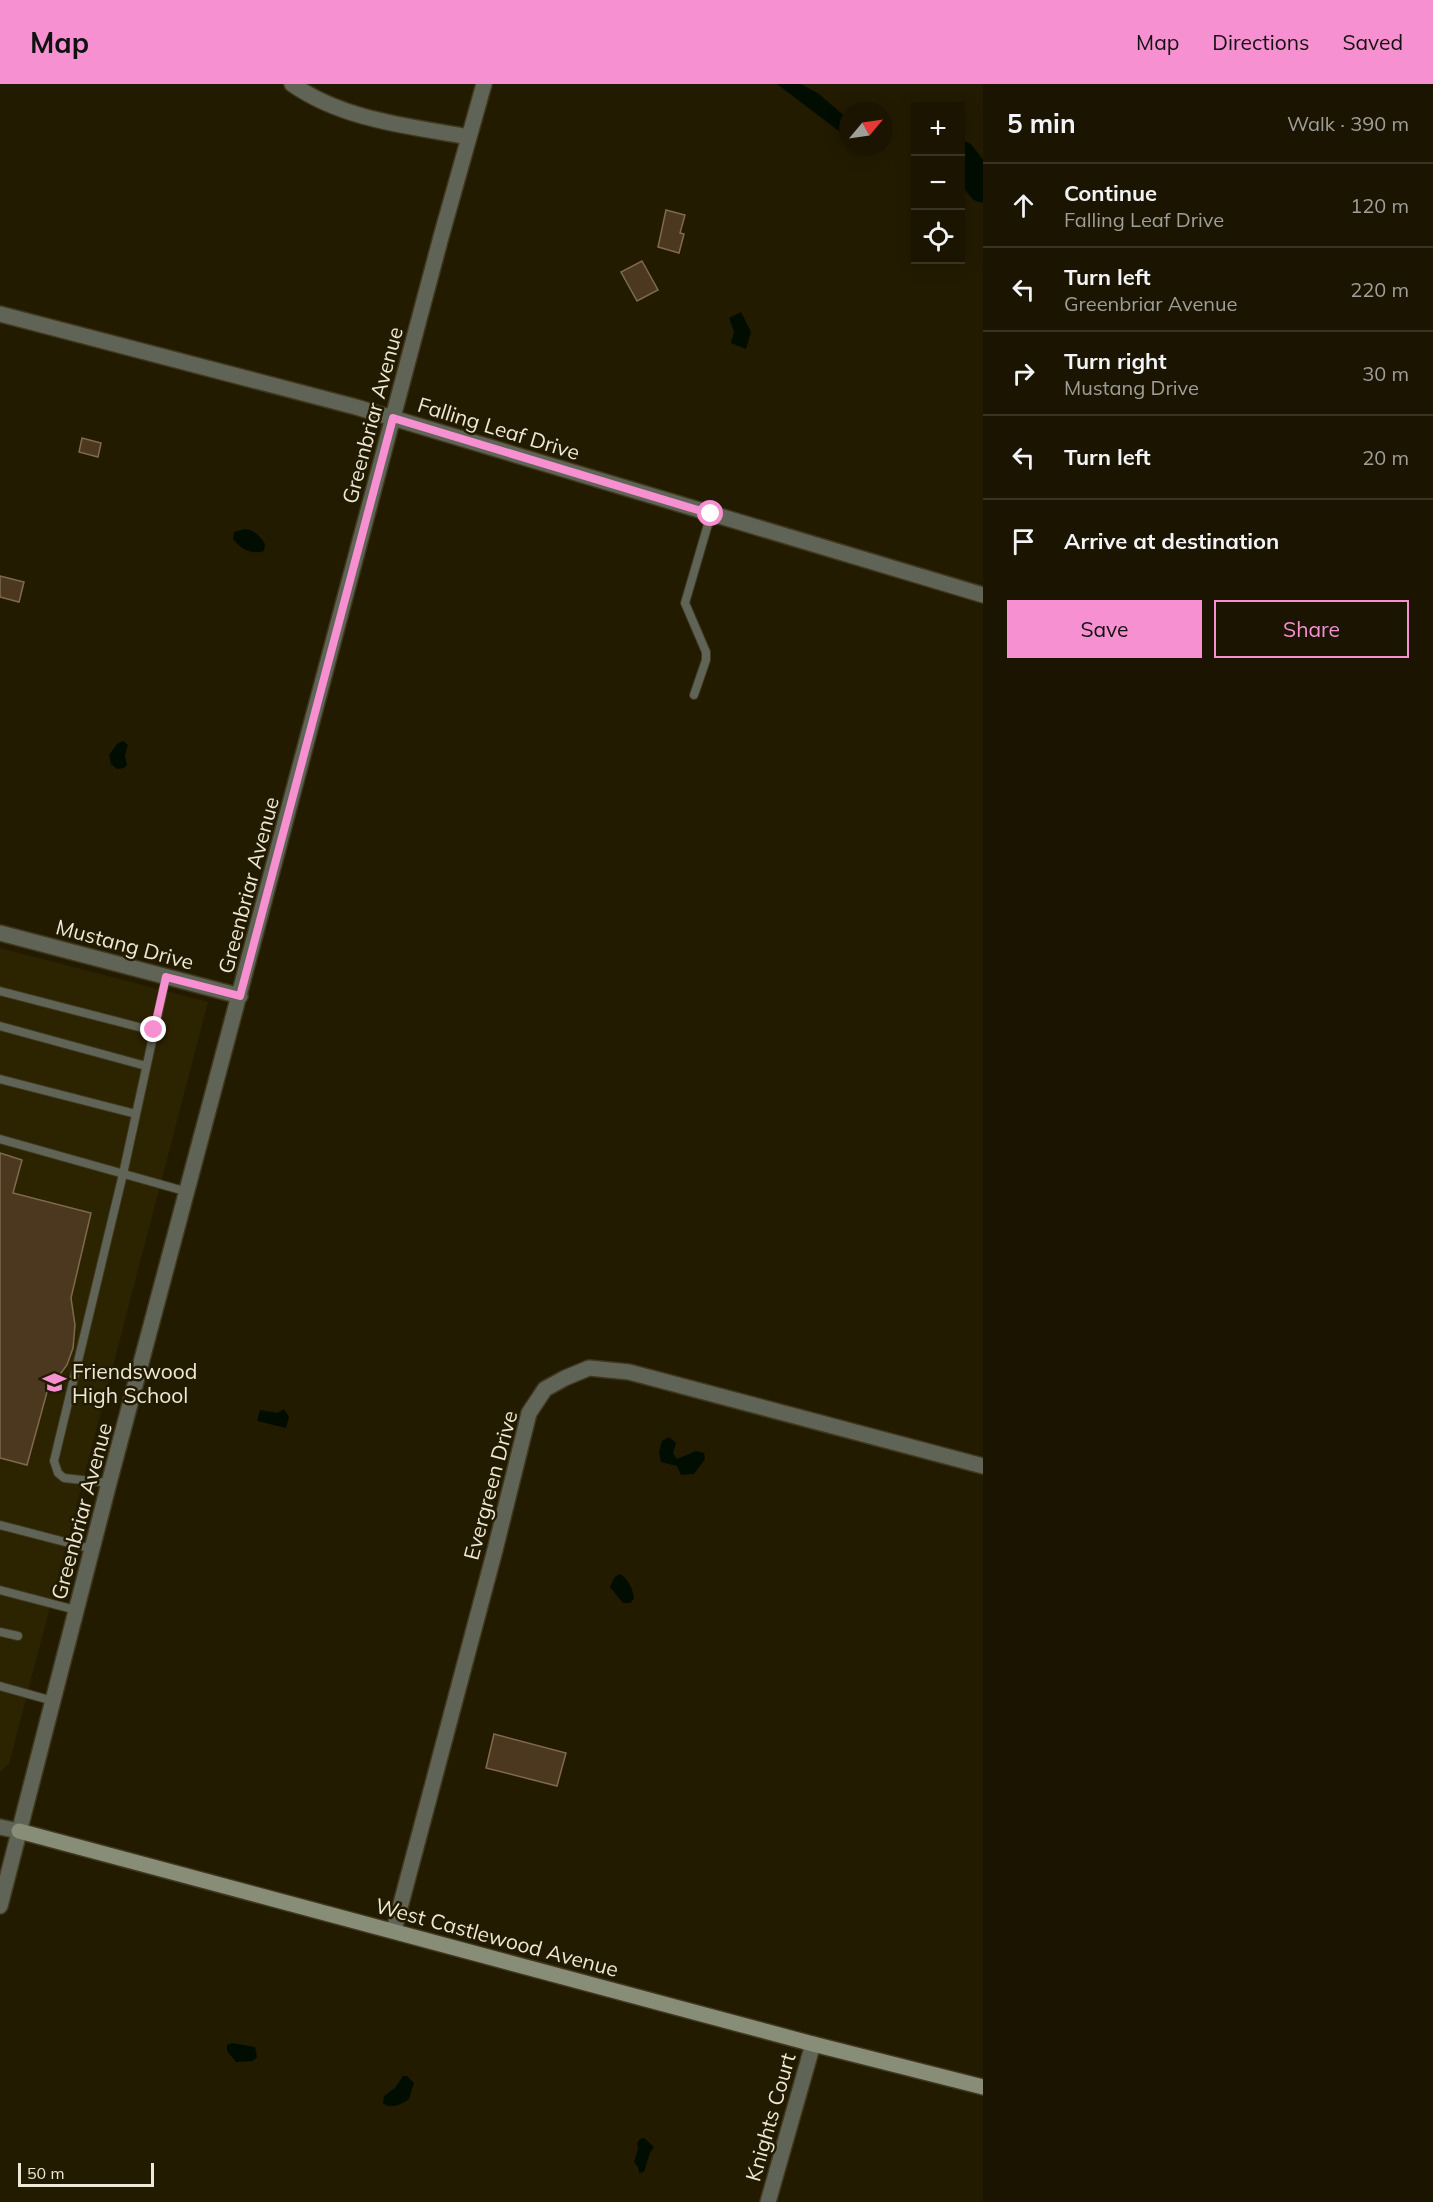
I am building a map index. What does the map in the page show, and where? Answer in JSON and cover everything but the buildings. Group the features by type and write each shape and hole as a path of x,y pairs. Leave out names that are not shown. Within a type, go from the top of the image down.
{"street":[{"path":"292,84 311,97 334,108 384,121 469,137"},
{"name":"Greenbriar Avenue","path":"0,1906 109,1483 484,84"},
{"name":"Falling Leaf Drive","path":"0,314 393,418 983,596"},
{"name":"Mustang Drive","path":"0,933 240,996"},
{"name":"Evergreen Drive","path":"394,1930 529,1413 545,1389 589,1368 629,1372 983,1466"},
{"name":"West Castlewood Avenue","path":"0,1827 983,2087"},
{"name":"Knights Court","path":"768,2202 813,2043"}],"lane":[{"path":"694,695 706,660 706,652 685,603 711,514"},
{"path":"109,1483 64,1478 58,1473 54,1461 123,1174 166,977"},
{"path":"0,991 154,1030"},
{"path":"0,1026 147,1066"},
{"path":"0,1079 136,1114"},
{"path":"0,1139 188,1192"},
{"path":"0,1525 92,1549"},
{"path":"0,1590 76,1610"},
{"path":"0,1632 18,1636"},
{"path":"0,1686 53,1701"}],"shaded area":[{"path":"777,84 801,84 819,94 839,111 839,131"},
{"path":"741,312 751,332 746,349 731,343 734,332 729,318"},
{"path":"245,529 261,538 265,544 264,551 255,552 239,546 233,539 234,532"},
{"path":"123,741 128,745 125,755 127,765 117,769 111,764 109,755 117,744"},
{"name":"Friendswood High School","path":"0,948 208,1002 9,1764 0,1772"},
{"path":"284,1409 289,1417 286,1428 257,1421 260,1410 277,1413"},
{"path":"669,1437 676,1443 673,1453 677,1459 696,1451 704,1453 705,1459 694,1474 681,1475 677,1466 661,1462 659,1452 662,1441"},
{"path":"619,1574 625,1578 631,1588 634,1599 630,1603 623,1603 610,1587 614,1578"},
{"path":"232,2043 255,2047 257,2057 253,2061 236,2062 227,2051 227,2045"},
{"path":"403,2076 407,2076 414,2083 409,2099 396,2105 386,2105 383,2103 384,2096 395,2088"},
{"path":"644,2138 654,2147 644,2172 639,2173 634,2162 638,2149 637,2143"}],"waterway":[{"path":"965,163 983,186"}],"place":[{"name":"Friendswood High School","path":"54,1383"}],"route":[{"path":"154,1030 166,977 240,996 393,418 711,514"}]}
